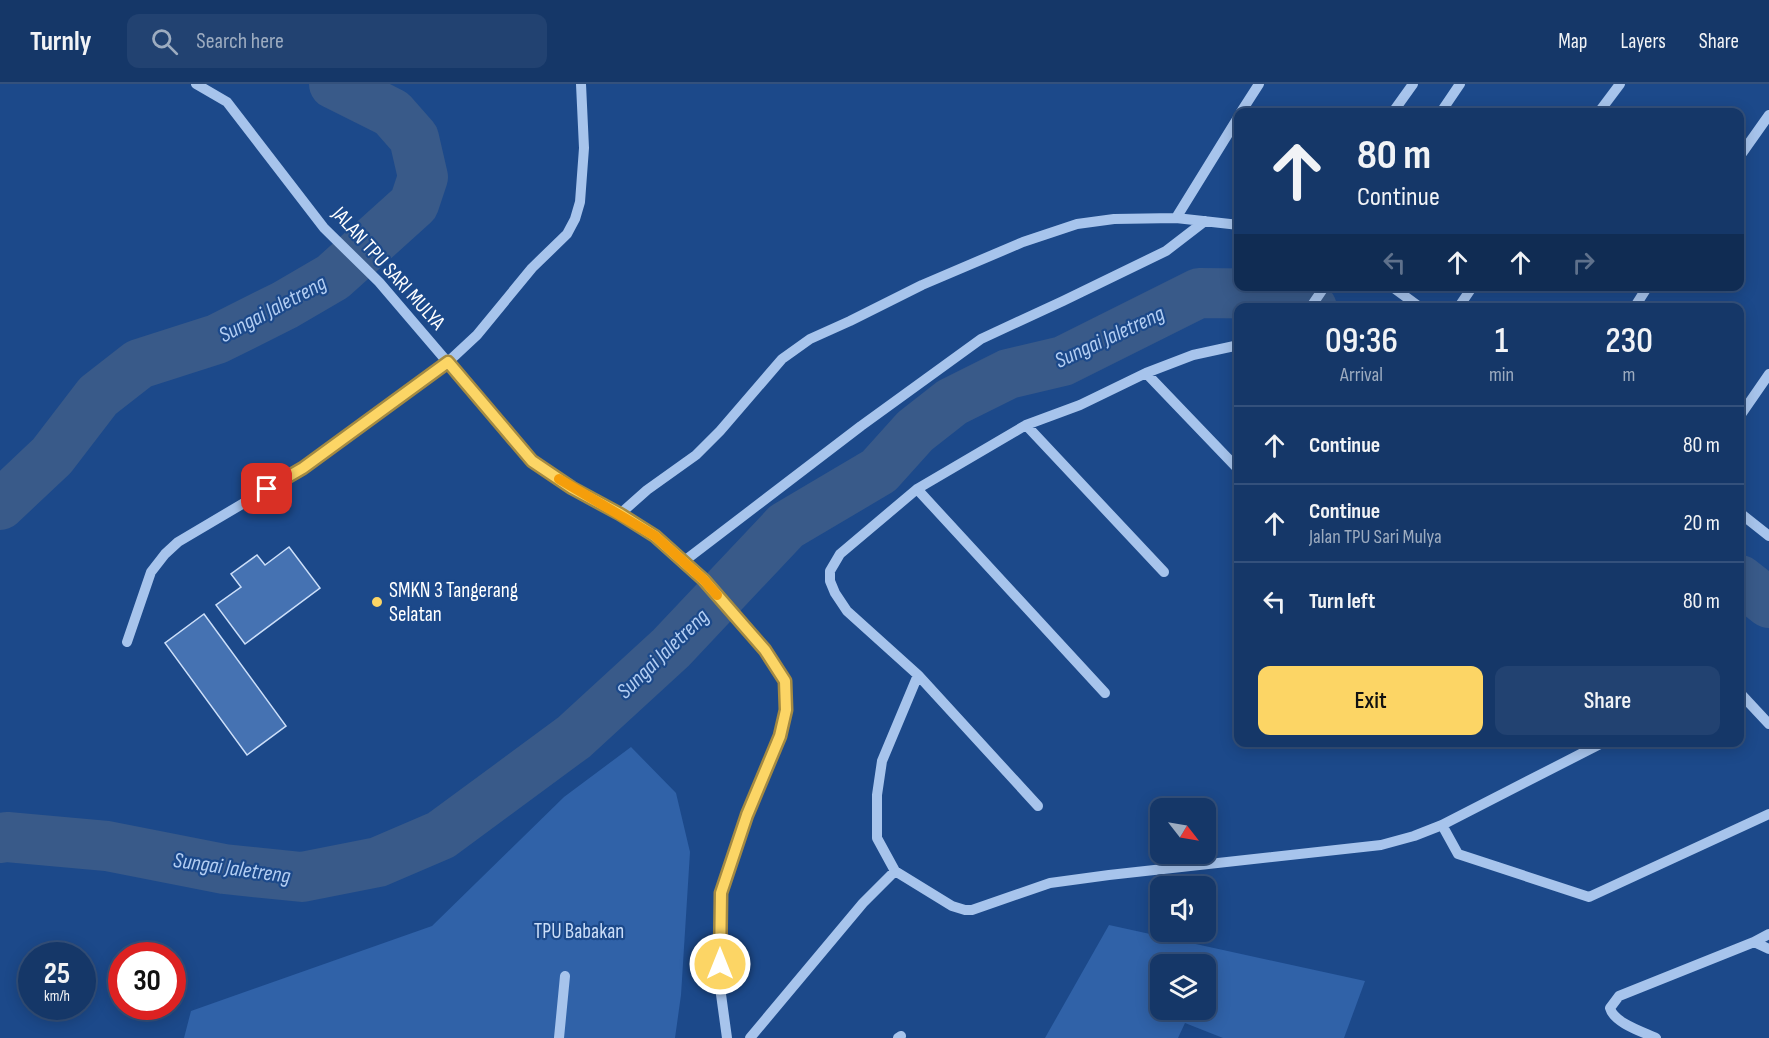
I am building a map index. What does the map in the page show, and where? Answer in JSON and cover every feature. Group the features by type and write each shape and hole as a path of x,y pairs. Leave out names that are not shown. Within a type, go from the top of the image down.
{"street":[{"name":"JALAN TPU SARI MULYA","path":"196,84 227,102 324,228 379,282 532,461 572,488 655,536 704,580 765,650 785,681 786,710 780,736 747,815 721,893 720,987 727,1038"},
{"path":"127,642 152,572 165,554 178,542 303,468 448,362 477,335 532,268 567,234 580,202 584,148 581,84"},
{"path":"1244,108 1258,84"},
{"path":"1396,108 1413,84"},
{"path":"1444,108 1460,84"},
{"path":"1602,108 1620,84"},
{"path":"1744,150 1769,115"},
{"path":"1176,218 1234,124"},
{"path":"620,514 647,490 696,455 720,431 782,359 810,339 922,285 1023,242 1077,224 1114,219 1176,218 1234,225"},
{"path":"684,562 861,426 981,339 1063,302 1166,251 1205,222"},
{"path":"1398,291 1414,303"},
{"path":"1038,806 918,675 847,611 835,593 830,571 840,554 917,489 1026,425 1080,405 1146,373 1193,355 1234,346"},
{"path":"1146,373 1234,465"},
{"path":"1744,410 1769,374"},
{"path":"1026,425 1164,572"},
{"path":"917,489 1106,693"},
{"path":"1744,516 1769,536"},
{"path":"918,675 882,761 877,795 877,838 896,871 952,906 965,910 991,904 1050,883 1381,845 1442,825 1594,747"},
{"path":"1744,697 1769,724"},
{"path":"1442,825 1458,854 1589,897 1769,814"},
{"path":"750,1038 863,903 896,871"},
{"path":"1656,1038 1618,1020 1611,1014 1610,1008 1619,996 1769,934"},
{"path":"1754,942 1769,949"},
{"path":"559,1038 565,976"}],"green space":[{"name":"TPU Babakan","path":"631,747 676,793 690,852 681,995 675,1038 184,1038 191,1011 432,926 564,797"},
{"path":"1109,925 1150,934 1150,942 1187,942 1365,981 1344,1038 1223,1038 1185,1023 1178,1038 1045,1038"}],"building":[{"path":"289,547 320,588 245,644 216,605 241,587 231,574 257,555 265,565"},
{"path":"204,614 286,726 247,755 165,643"}],"waterway":[{"name":"Sungai Jaletreng","path":"0,505 52,456 98,396 139,364 217,339 285,305 333,277 414,204 423,177 414,138 392,113 334,84"},
{"name":"Sungai Jaletreng","path":"0,838 107,846 224,869 302,877 378,862 441,835 574,737 671,648 786,526 879,471 915,431 952,402 1008,374 1063,361 1199,293 1291,294 1304,303"},
{"name":"Sungai Jaletreng","path":"1744,583 1769,603"}],"slow traffic":[{"path":"559,479 655,536 704,580 717,595"}],"place":[{"name":"SMKN 3 Tangerang Selatan","path":"377,602"}],"route":[{"path":"267,489 303,468 448,362 532,461 572,488 655,536 704,580 765,650 785,681 786,710 780,736 747,815 721,893 720,964"}]}
